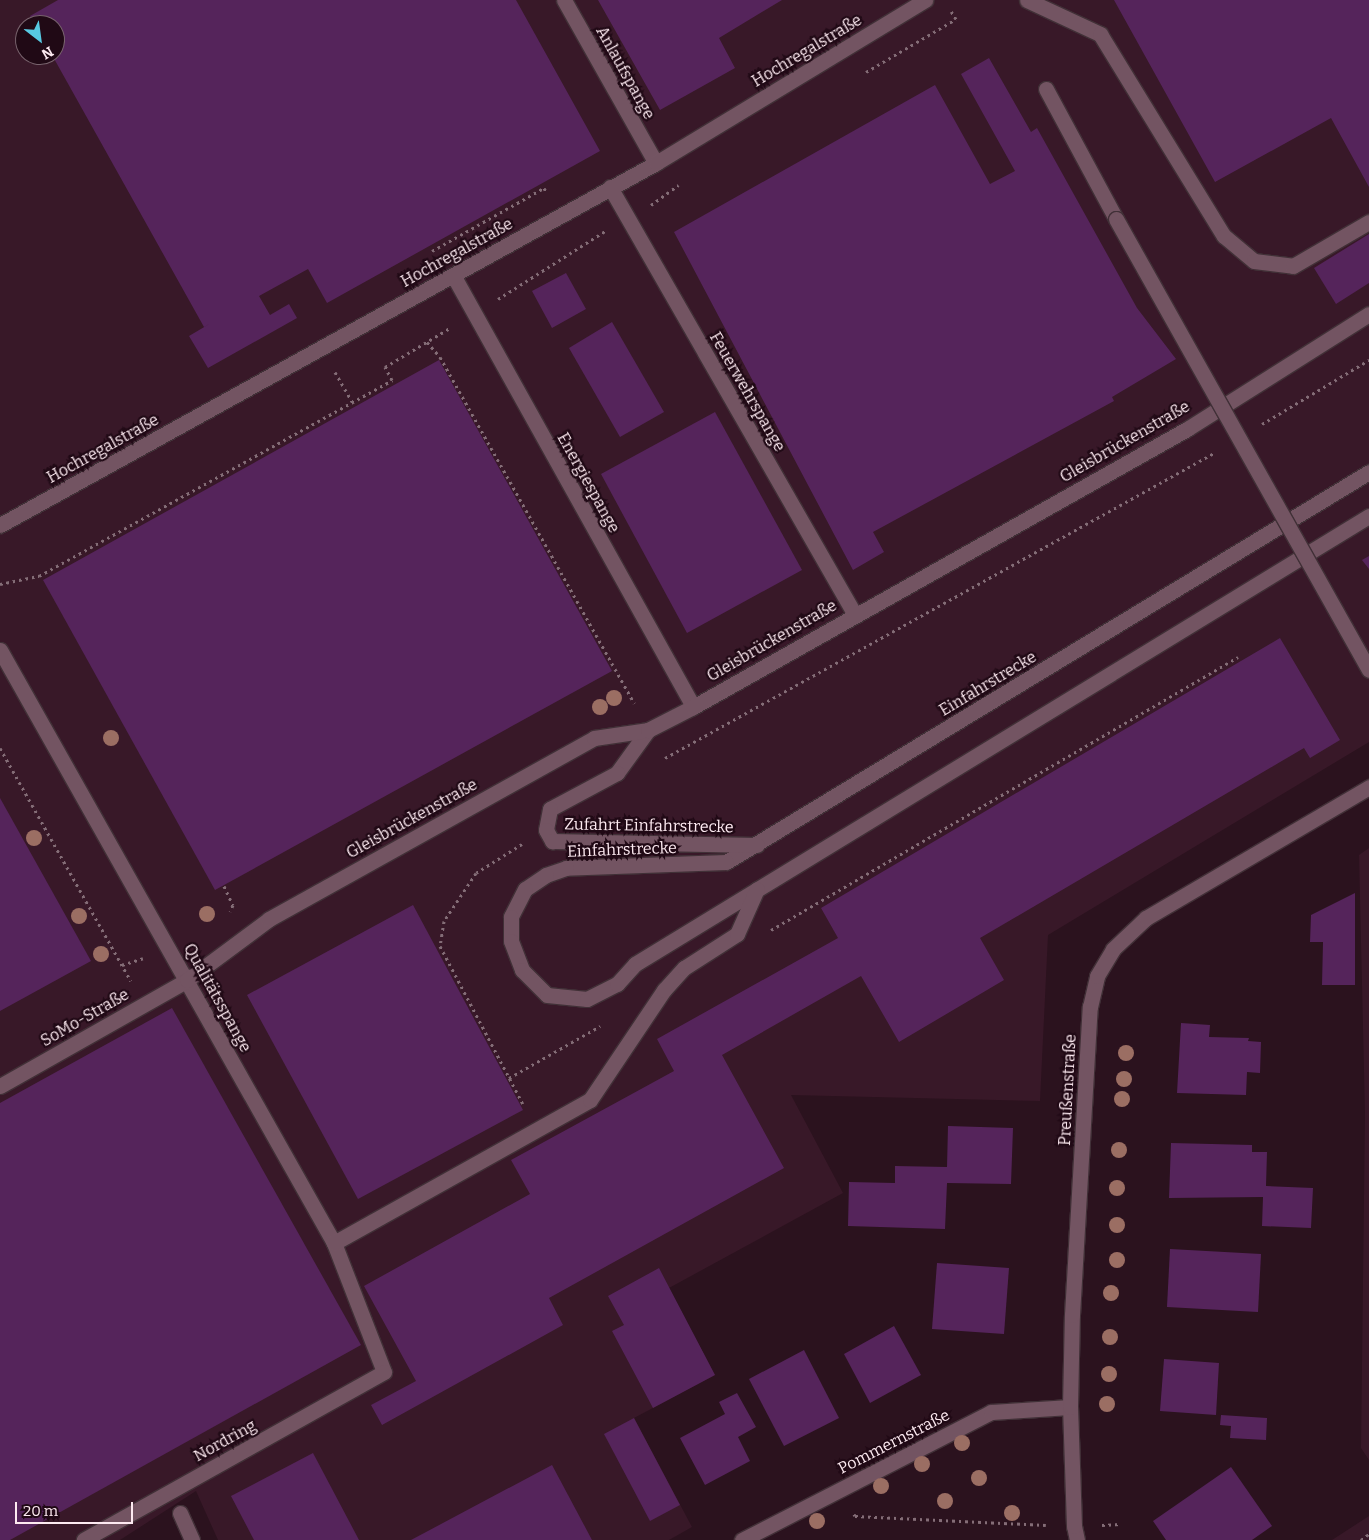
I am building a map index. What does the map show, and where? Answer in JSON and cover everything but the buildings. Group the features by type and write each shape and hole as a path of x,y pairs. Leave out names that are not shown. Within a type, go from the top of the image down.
{"street":[{"name":"Anlaufspange","path":"564,0 656,163"},
{"name":"Hochregalstraße","path":"0,525 656,163 925,0"},
{"path":"1027,0 1100,34 1224,236 1254,261 1292,266 1369,222"},
{"path":"1046,89 1116,219 1369,670"},
{"name":"Feuerwehrspange","path":"610,187 855,614"},
{"name":"Energiespange","path":"453,275 693,707"},
{"name":"Gleisbrückenstraße","path":"187,980 270,919 594,738 648,730 693,707 855,614 1187,429 1369,314"},
{"name":"Einfahrstrecke","path":"1369,472 758,845 726,862 566,868 553,873 524,890 511,917 511,941 522,970 547,995 587,999 617,984 635,964 1369,516"},
{"name":"Qualitätsspange","path":"0,650 334,1243 384,1372"},
{"name":"Zufahrt Einfahrstrecke","path":"648,730 617,773 550,809 546,830 552,841 758,845"},
{"name":"Preußenstraße","path":"1076,1533 1070,1407 1072,1315 1090,1007 1097,976 1113,949 1146,918 1369,788"},
{"path":"334,1243 590,1100 664,990 684,968 737,934 757,889"},
{"name":"SoMo-Straße","path":"0,1086 187,980"},
{"name":"Nordring","path":"84,1540 384,1372"},
{"name":"Pommernstraße","path":"742,1540 991,1412 1070,1407"},
{"path":"180,1513 192,1540"}],"path":[{"path":"427,342 440,357 663,759 1217,451"},
{"path":"1259,426 1369,360"},
{"path":"768,931 1238,657"},
{"path":"0,748 144,1005"},
{"path":"527,1111 440,946 444,921 476,873 546,830"},
{"path":"509,1078 604,1024"},
{"path":"839,1489 855,1516 1076,1533 1121,1524"},
{"path":"1361,1540 1369,1534"}],"shaded area":[{"path":"0,0 1369,0 1369,742 1048,935 1040,1101 791,1095 843,1193 669,1288 715,1375 634,1418 692,1527 669,1540 218,1540 196,1491 120,1540 0,1540"},
{"path":"1369,848 1369,1460 1361,1448 1365,1114 1359,855"},
{"path":"1369,1516 1369,1540 1332,1540"}]}
